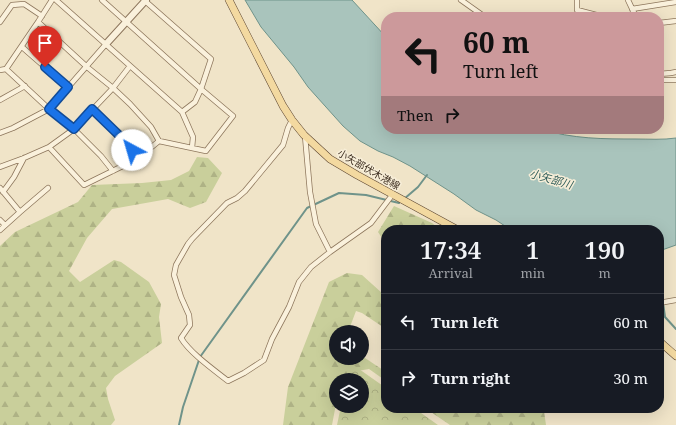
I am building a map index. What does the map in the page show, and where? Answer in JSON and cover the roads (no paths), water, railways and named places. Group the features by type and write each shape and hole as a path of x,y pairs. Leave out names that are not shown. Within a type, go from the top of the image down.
{"main road":[{"name":"小矢部伏木港線","path":"229,0 292,120 304,135 330,159 449,225"},
{"path":"664,345 676,356"}],"street":[{"path":"0,70 6,69 52,0"},
{"path":"56,0 182,112 193,137 192,148"},
{"path":"38,22 86,66 113,88 151,127 159,141 206,151 233,116 102,0"},
{"path":"0,133 13,128 49,109 145,0 211,59 195,102 182,112"},
{"path":"461,0 478,12"},
{"path":"577,0 577,10 585,12"},
{"path":"628,0 634,12"},
{"path":"632,8 676,2"},
{"path":"0,22 12,5 24,4 42,16"},
{"path":"664,22 676,21"},
{"path":"22,47 68,87"},
{"path":"0,167 49,147 74,129 113,88 130,66"},
{"path":"6,69 49,109 74,129 101,156 113,171"},
{"path":"664,74 676,72"},
{"path":"664,80 676,80"},
{"path":"0,100 25,86"},
{"path":"92,109 126,142 137,159"},
{"path":"292,120 283,145 245,191 238,198 227,202 188,244 176,265 174,275 189,315 190,325 181,338 184,343 205,363 228,381 264,360 272,339 289,307 299,282 311,267 371,223 393,194"},
{"path":"304,135 310,192 316,224 330,252"},
{"path":"49,147 84,185 137,159 159,141"},
{"path":"20,212 2,190 14,177 24,158"},
{"path":"0,230 48,188"},
{"path":"0,220 5,225"},
{"path":"664,302 676,300"}],"water":[{"name":"小矢部川","path":"245,0 352,0 381,32 381,134 560,134 588,138 612,139 676,138 676,245 664,249 664,225 504,225 476,210 410,166 360,141 343,126 308,87 294,67 261,27"}],"waterway":[{"path":"404,199 418,187 427,175"},
{"path":"179,425 183,407 200,357 307,208 339,193 366,195 399,203 400,201"},
{"path":"664,310 665,317 676,329"}]}
